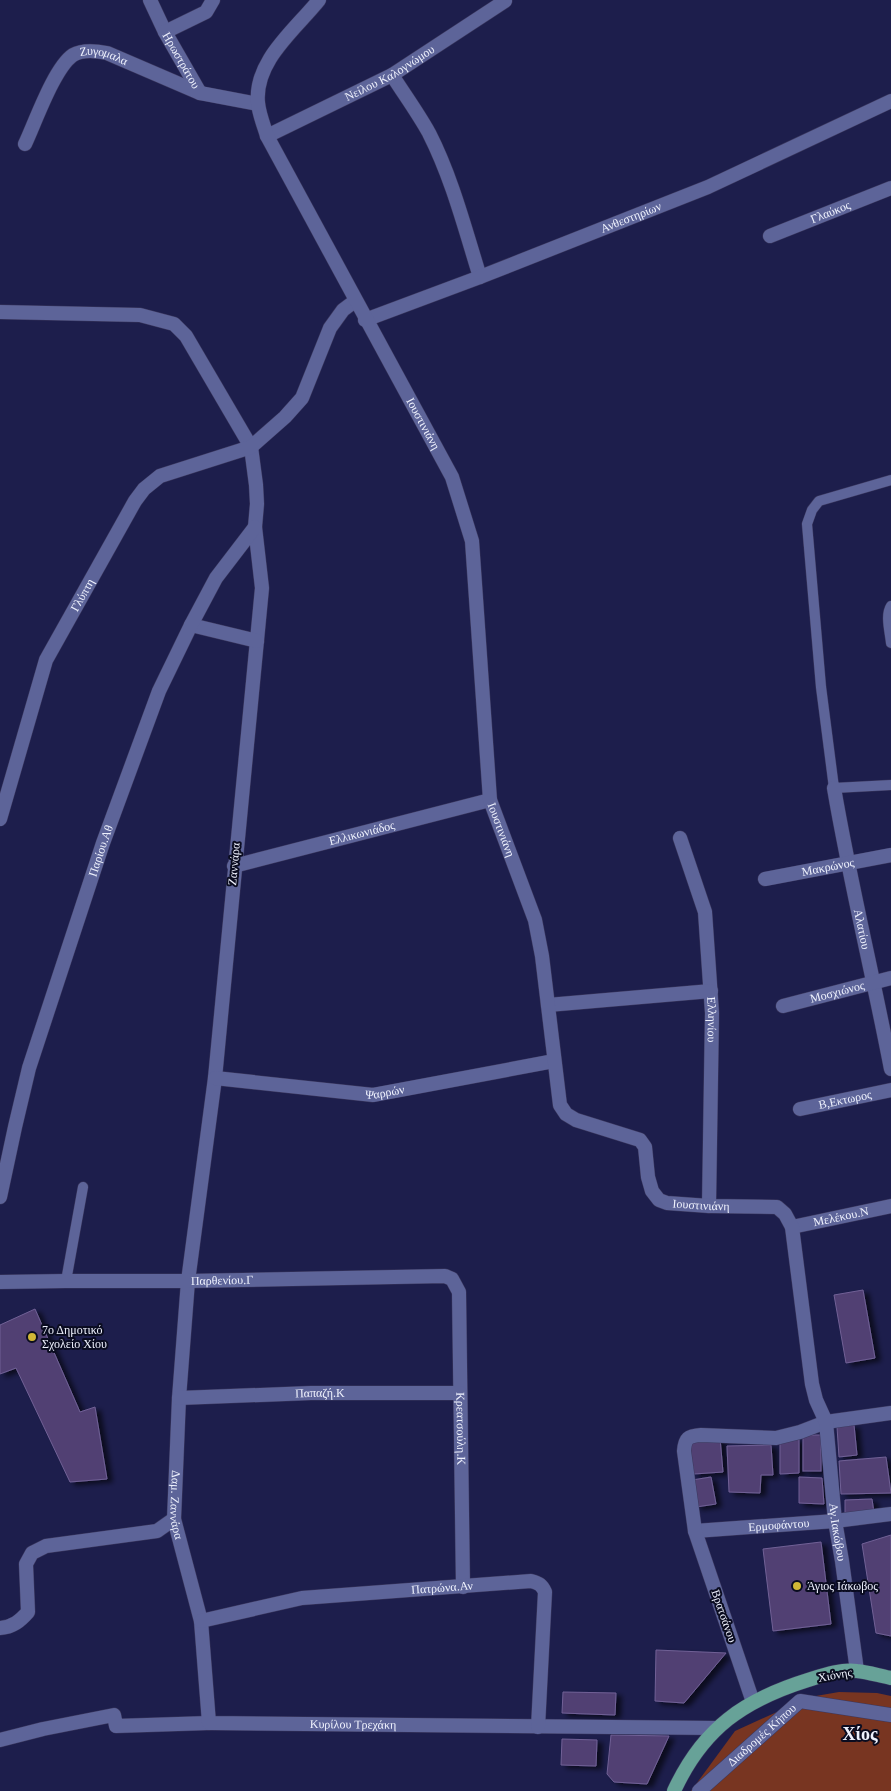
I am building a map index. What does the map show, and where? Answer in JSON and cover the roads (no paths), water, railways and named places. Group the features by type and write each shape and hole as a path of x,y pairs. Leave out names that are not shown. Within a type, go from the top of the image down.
{"main road":[{"name":"Χιόνης","path":"674,1791 696,1754 717,1728 731,1716 753,1702 780,1689 839,1672 857,1671 891,1678"}],"street":[{"name":"Ηρωστράτου","path":"150,0 165,32 200,92 258,104"},
{"path":"165,32 206,12 213,0"},
{"path":"258,104 258,87 264,68 274,53 319,0"},
{"name":"Νείλου Καλογνώμου","path":"267,136 392,75 505,1"},
{"name":"Ζυγομαλα","path":"25,144 54,79 73,55 96,51 108,53 200,92"},
{"path":"392,75 428,132 442,162 480,277"},
{"name":"Ανθεστηρίων","path":"365,320 708,187 891,102"},
{"name":"Ιουστινιάνη","path":"258,104 267,136 365,320 452,477 472,541 490,800 535,920 560,1104 566,1114 576,1120 640,1140 645,1147 648,1177 652,1191 659,1200 667,1203 709,1206 777,1207 785,1214 792,1227 812,1384 816,1400 826,1422"},
{"name":"Γλαύκος","path":"770,236 891,188"},
{"path":"0,312 140,315 174,324 186,336 251,447 286,417 302,398 330,328 343,310 356,301"},
{"name":"Ζαννάρα","path":"188,1281 215,1078 262,588 254,527 257,504 251,447"},
{"name":"Γλύπτη","path":"0,819 46,660 135,501 144,489 165,473 251,447"},
{"name":"Παρίου.Αθ","path":"0,1197 14,1127 29,1068 75,925 159,691 216,578 254,527"},
{"path":"191,625 257,641"},
{"name":"Αλατίου","path":"834,788 847,863 874,982 891,1069"},
{"name":"Ελλικωνιάδος","path":"234,866 490,800"},
{"name":"Ελληνίου","path":"680,838 705,912 712,1013 709,1206"},
{"name":"Μακρώνος","path":"765,880 891,855"},
{"name":"Μοσχιώνος","path":"784,1006 891,978"},
{"path":"548,1005 711,991"},
{"name":"Ψαρρών","path":"215,1078 373,1095 554,1061"},
{"name":"Β,Εκτωρος","path":"800,1109 891,1090"},
{"name":"Μελέκου.Ν","path":"792,1227 891,1206"},
{"name":"Παρθενίου.Γ","path":"0,1282 188,1281 445,1276"},
{"name":"Κρεατσούλη.Κ","path":"445,1276 452,1279 459,1292 463,1587"},
{"name":"Δαμ. Ζαννάρα","path":"188,1281 179,1398 174,1519 201,1621 209,1723"},
{"name":"Παπαζή.Κ","path":"179,1398 311,1393 460,1393"},
{"path":"826,1422 891,1413"},
{"name":"Βρατσάνου","path":"753,1702 695,1531 684,1451 685,1440 689,1436 701,1435 776,1438 800,1432 826,1422"},
{"name":"Αγ.Ιακώβου","path":"826,1422 835,1521 857,1671"},
{"name":"Ερμοφάντου","path":"695,1531 835,1521 891,1514"},
{"path":"0,1628 8,1628 19,1622 28,1612 26,1564 32,1552 46,1546 157,1531 174,1519"},
{"name":"Πατρώνα.Αν","path":"201,1621 302,1598 538,1582 545,1592 538,1727"},
{"name":"Διαδρομές Κήπου","path":"699,1791 800,1701 891,1715"},
{"name":"Κυρίλου Τρεχάκη","path":"0,1740 43,1729 114,1715 116,1726 209,1723 717,1728"}],"lane":[{"path":"891,480 819,501 812,510 807,524 821,687 834,788 891,785"},
{"path":"891,606 889,608 889,618 891,643"},
{"path":"66,1281 83,1187"}],"place":[{"name":"7ο Δημοτικό Σχολείο Χίου","path":"32,1337"},
{"name":"Άγιος Ιάκωβος","path":"797,1586"}],"district":[{"name":"Χίος","path":"860,1734"}]}
